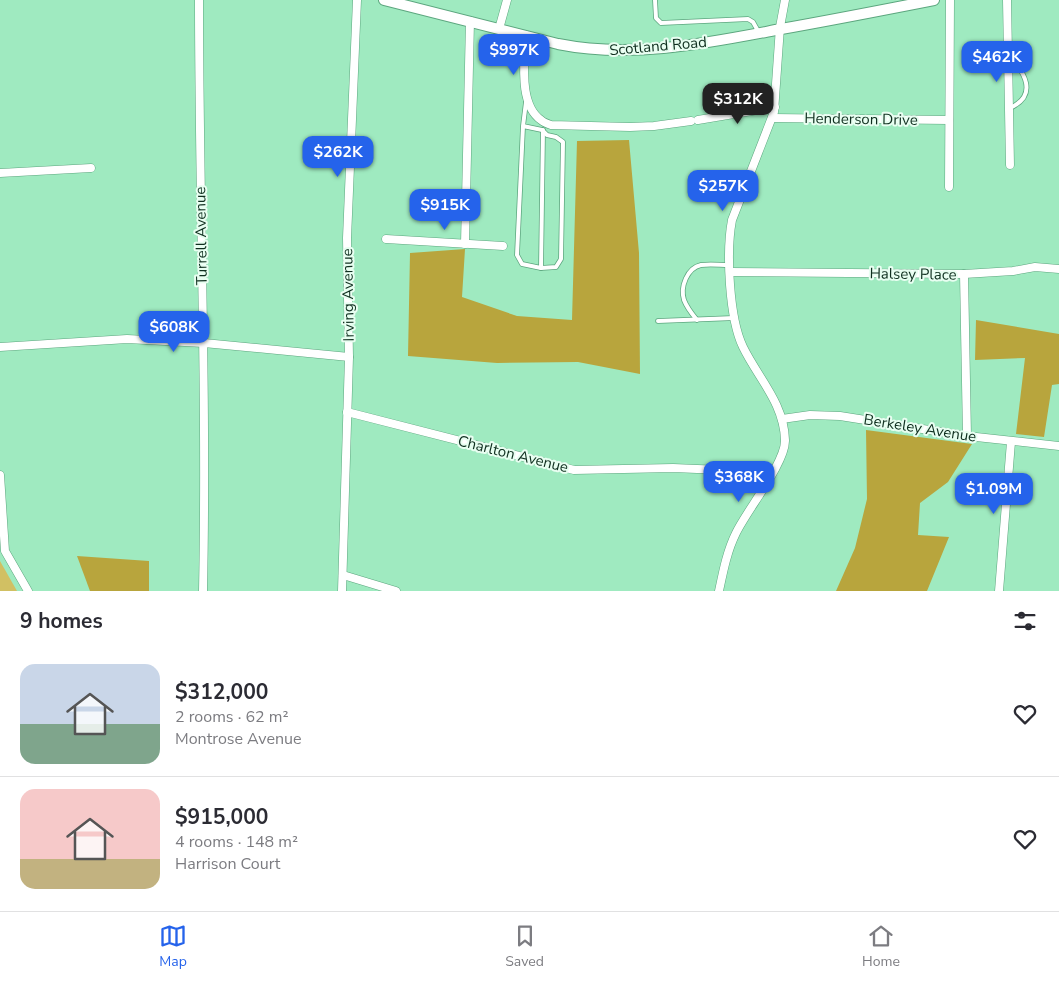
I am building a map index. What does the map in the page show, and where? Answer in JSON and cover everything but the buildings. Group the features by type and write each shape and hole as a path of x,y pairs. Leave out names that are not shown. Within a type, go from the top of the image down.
{"main road":[{"name":"Scotland Road","path":"384,0 583,49 608,51 687,45 780,30 934,0"}],"street":[{"name":"Turrell Avenue","path":"199,0 199,151 204,343 203,591"},
{"name":"Irving Avenue","path":"342,591 349,357 347,238 356,0"},
{"path":"499,29 506,0"},
{"path":"719,591 733,538 745,515 781,459 785,441 782,419 772,393 743,347 734,318 729,234 732,220 775,107 780,30 785,0"},
{"path":"949,187 950,0"},
{"path":"1007,0 1010,165"},
{"path":"465,244 470,21"},
{"path":"525,35 526,100 544,126 630,128 775,107"},
{"name":"Henderson Drive","path":"772,118 949,120"},
{"path":"0,173 91,168"},
{"path":"386,238 503,246"},
{"path":"964,274 1013,271 1035,267 1059,269"},
{"name":"Halsey Place","path":"730,268 964,274 967,436"},
{"path":"0,347 127,338 204,343 349,357"},
{"name":"Charlton Avenue","path":"347,412 574,470 673,468 772,472"},
{"name":"Berkeley Avenue","path":"782,419 810,415 840,416 967,436 1059,446"},
{"path":"999,591 1011,442"},
{"path":"0,475 2,551 28,591"},
{"path":"343,575 396,591"}],"lane":[{"path":"655,0 656,18 661,23 748,19 753,22 759,33"},
{"path":"1008,52 1025,76 1027,86 1025,97 1018,105 1009,109"},
{"path":"526,100 517,255 522,264 541,268 556,267 561,259 563,142 556,137 547,136 544,126"},
{"path":"523,126 544,126"},
{"path":"541,268 544,126"},
{"path":"697,320 688,309 684,300 684,283 689,272 701,265 730,268"},
{"path":"658,321 734,318"}],"shaded area":[{"path":"629,140 639,253 640,374 578,362 497,363 408,356 410,253 465,249 462,297 517,316 572,320 577,141"},
{"path":"976,320 1059,334 1059,384 1052,385 1044,437 1016,434 1025,358 975,360"},
{"path":"866,430 972,444 948,482 920,503 918,535 949,537 927,591 836,591 855,548 867,499"},
{"path":"77,556 149,561 149,591 90,591"},
{"path":"0,561 17,591 0,591"}]}
